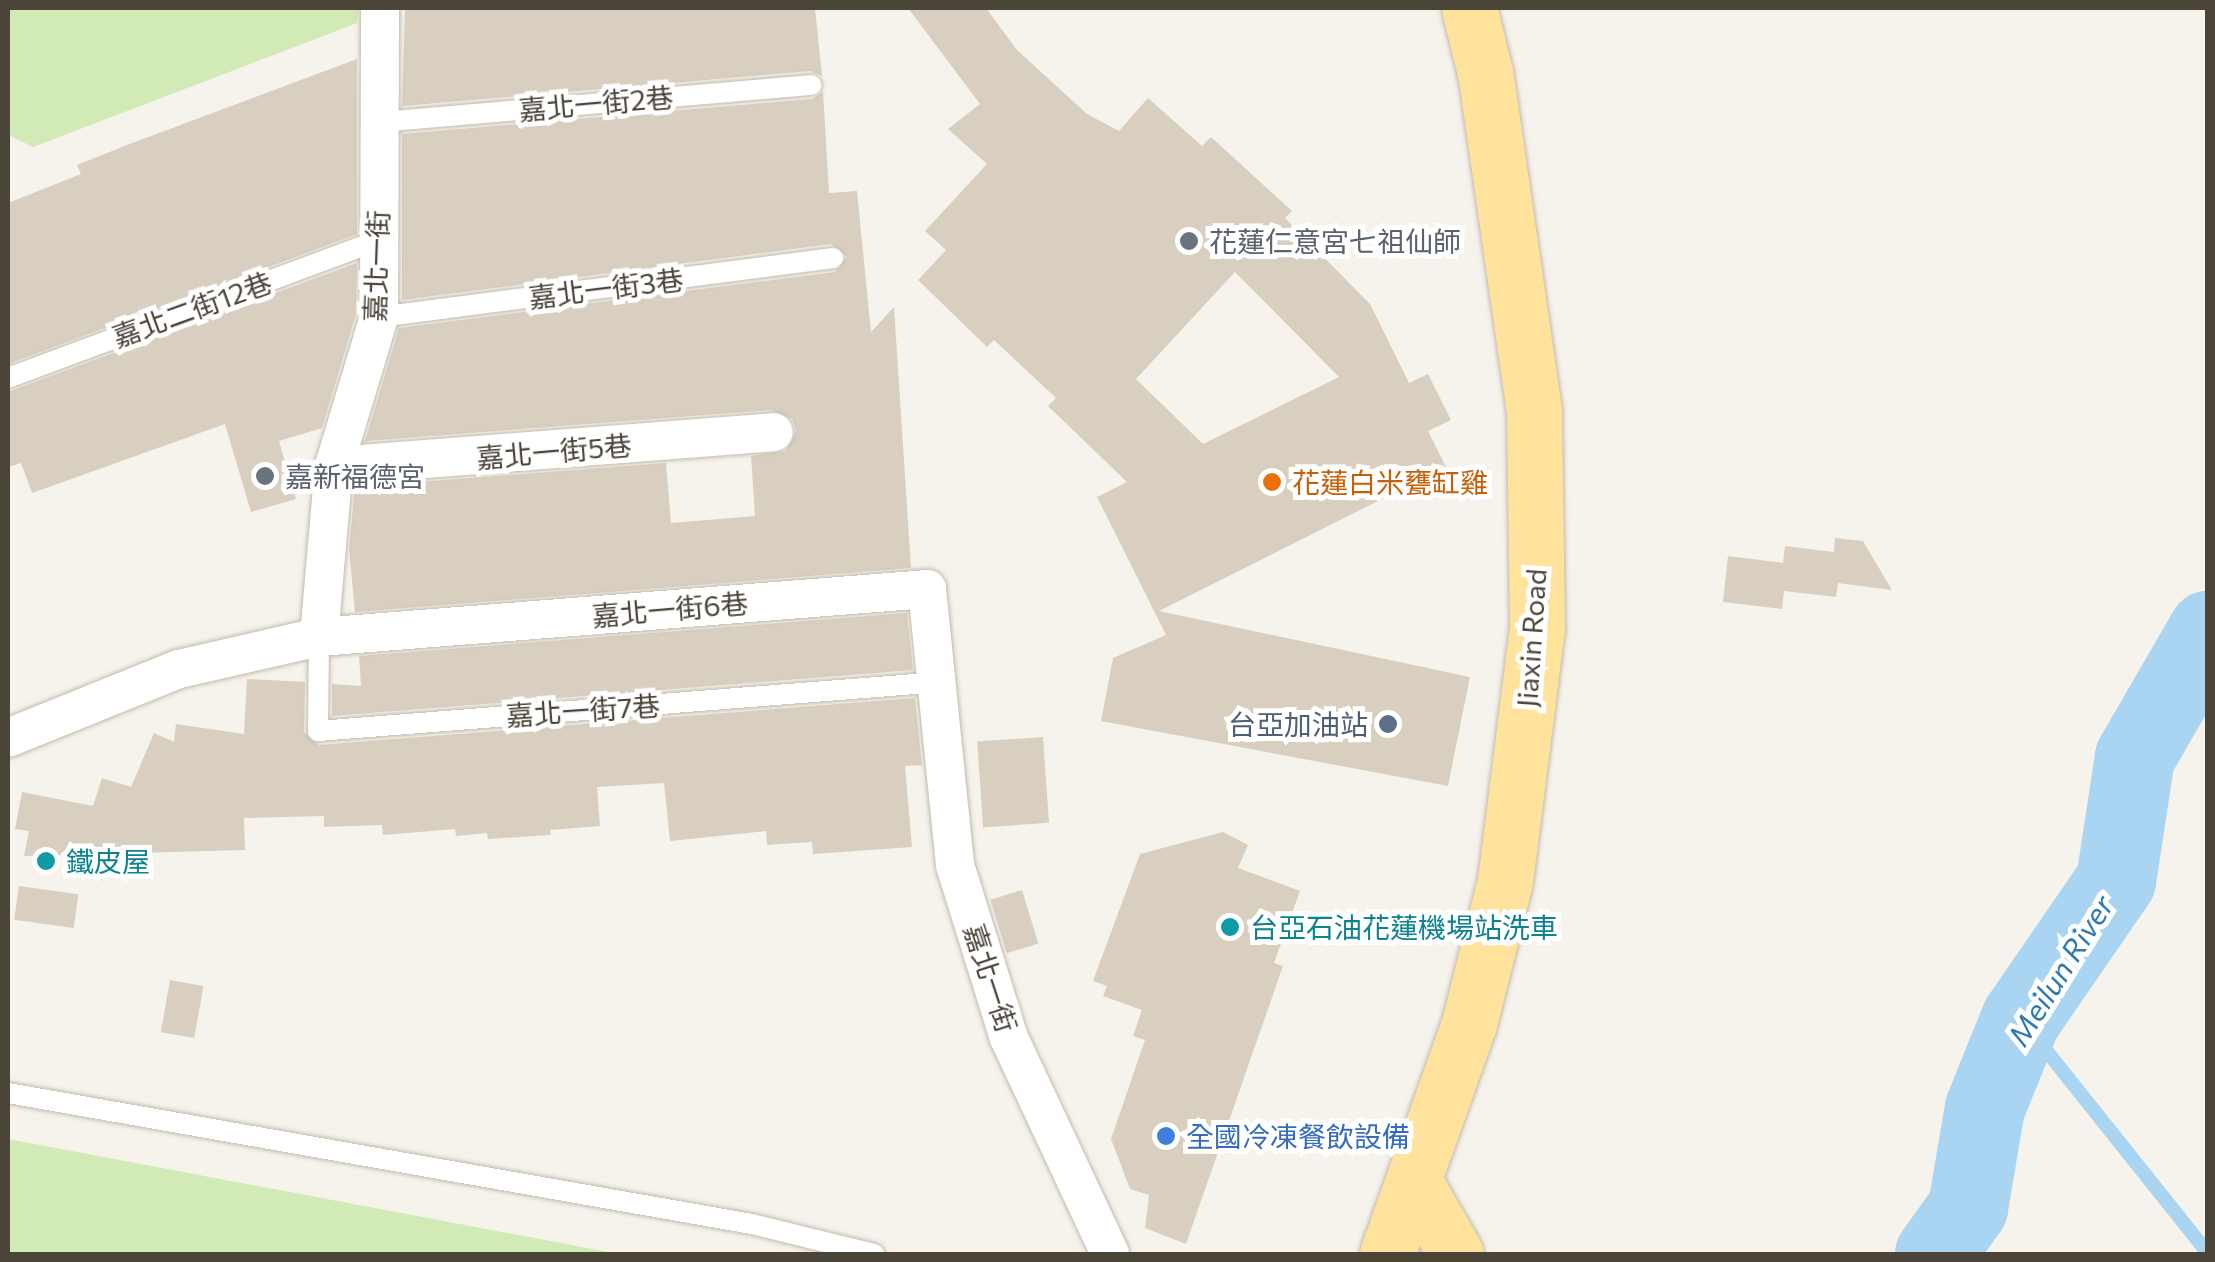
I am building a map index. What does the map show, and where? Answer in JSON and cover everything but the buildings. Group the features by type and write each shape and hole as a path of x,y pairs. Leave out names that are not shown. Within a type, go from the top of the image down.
{"main road":[{"name":"Jiaxin Road","path":"1387,1254 1417,1186 1469,1024 1505,882 1537,628 1534,411 1485,73 1469,8"},
{"path":"1417,1186 1456,1254"}],"street":[{"name":"嘉北一街","path":"319,637 334,466 379,317 380,8"},
{"name":"嘉北一街5巷","path":"334,466 774,432"},
{"name":"嘉北一街6巷","path":"319,637 928,589 941,682"},
{"path":"8,738 179,668 319,637"},
{"name":"嘉北一街","path":"941,682 955,865 1009,1038 1110,1254"}],"lane":[{"name":"嘉北一街2巷","path":"380,122 812,84"},
{"name":"嘉北二街12巷","path":"8,378 377,240"},
{"name":"嘉北一街3巷","path":"379,317 833,258"},
{"name":"嘉北一街7巷","path":"319,637 318,730 941,682"},
{"path":"8,1093 752,1224 874,1254"}],"green space":[{"path":"8,8 359,8 357,23 33,147 8,135"},
{"path":"8,1139 619,1254 8,1254"}],"waterway":[{"name":"Meilun River","path":"1935,1254 1968,1208 1985,1108 2021,1019 2116,881 2135,757 2208,631"},
{"path":"2021,1019 2208,1253"}],"place":[{"name":"花蓮仁意宮七祖仙師","path":"1189,241"},
{"name":"嘉新福德宮","path":"265,476"},
{"name":"花蓮白米甕缸雞","path":"1272,482"},
{"name":"台亞加油站","path":"1388,724"},
{"name":"鐵皮屋","path":"46,861"},
{"name":"台亞石油花蓮機場站洗車","path":"1230,927"},
{"name":"全國冷凍餐飲設備","path":"1166,1136"}]}
